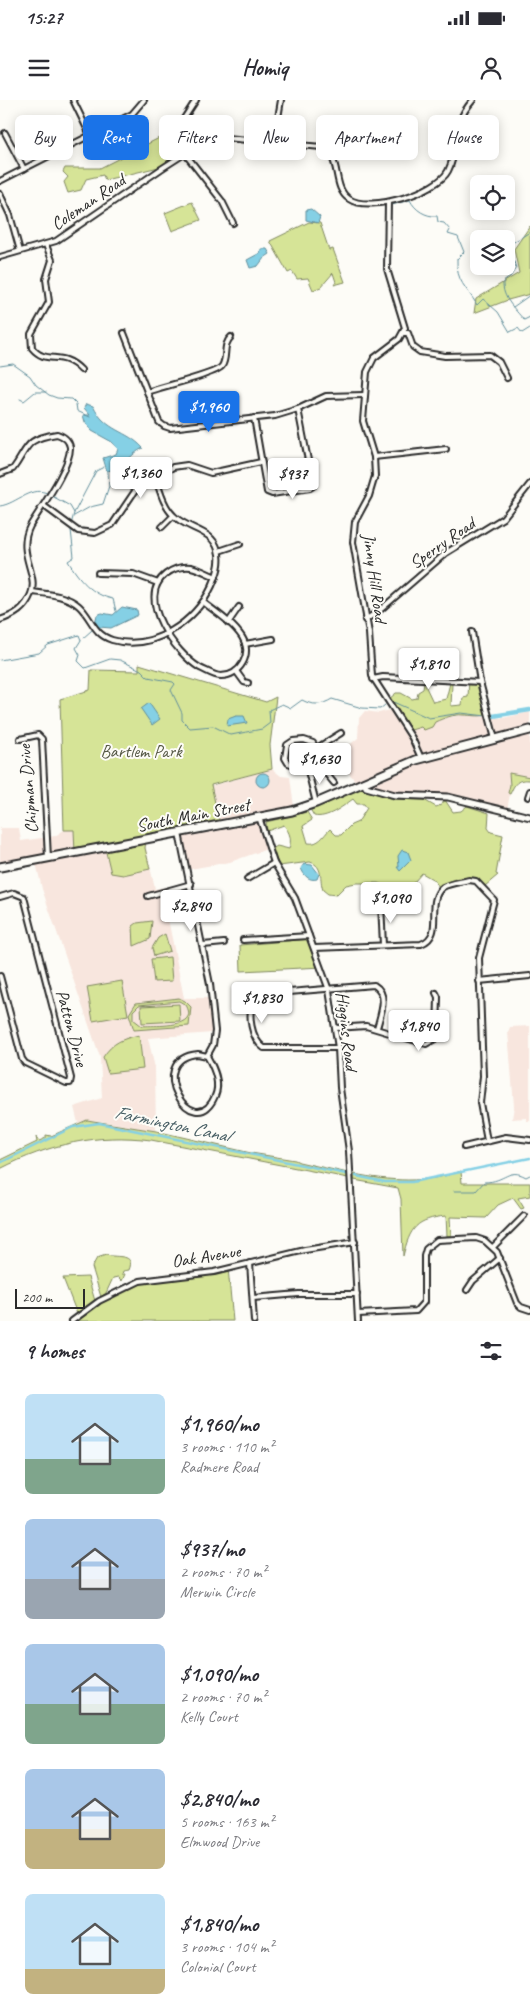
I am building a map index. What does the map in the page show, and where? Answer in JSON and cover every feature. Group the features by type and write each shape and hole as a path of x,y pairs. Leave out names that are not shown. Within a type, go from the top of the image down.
{"highway":[{"name":"South Main Street","path":"0,868 259,817 316,803 366,784 421,758 530,730"}],"main road":[{"path":"366,784 395,795 448,796 530,817"}],"street":[{"path":"73,100 83,121"},
{"path":"130,115 144,100"},
{"path":"187,115 196,100"},
{"path":"278,115 281,100"},
{"name":"Coleman Road","path":"306,145 325,149 333,159 342,190 347,198 361,203 388,202 411,195 445,175 451,163 459,120 473,100"},
{"path":"5,133 24,169"},
{"path":"0,180 83,139"},
{"name":"Coleman Road","path":"0,257 46,245 112,204 176,160"},
{"path":"190,160 222,201 233,223"},
{"path":"0,194 10,215 20,251"},
{"path":"388,202 387,269 404,324 404,333 408,333 413,347 420,352 445,356 490,355 498,362 507,378"},
{"path":"46,245 52,260 46,278 49,302 31,334 32,348 43,357 66,358 81,370"},
{"name":"Jinny Hill Road","path":"404,333 371,362 366,376 364,428 374,457 373,483 357,518 353,536 370,638 370,670 373,679 412,738 421,758"},
{"path":"124,334 159,422 170,428 275,416 298,409 326,396 364,395"},
{"path":"147,392 176,382 214,373 221,369 224,362 225,346 231,337"},
{"path":"254,418 267,492 272,494 312,487 298,409"},
{"path":"0,474 13,469 24,448 30,443 55,434 63,437 69,444 69,451 58,482 30,527 26,538 25,551 32,578 32,592 25,606 14,615 0,620"},
{"path":"374,457 446,449"},
{"path":"44,506 78,531 95,532 112,525 135,491 173,467 180,465 211,473 261,462"},
{"path":"32,592 72,601 83,610 97,632 112,640 139,642 166,634 188,619 203,602 216,577 219,565 219,551 209,536 184,525 173,516 156,479"},
{"name":"Sperry Road","path":"366,620 384,607 410,582 446,553 503,518 530,484"},
{"path":"162,527 173,516"},
{"path":"219,551 240,544"},
{"path":"203,602 242,637 245,644 245,658 236,671 223,676 206,671 183,655 166,634 156,601 158,583 174,569 192,567 216,577"},
{"path":"98,574 133,574 158,583"},
{"path":"228,623 239,607"},
{"path":"472,632 480,682 495,739"},
{"path":"245,644 273,639"},
{"path":"236,671 244,682 248,683"},
{"path":"373,679 384,677 480,682"},
{"path":"317,748 341,733"},
{"name":"Chipman Drive","path":"20,739 38,735 42,739 48,858"},
{"path":"294,740 304,740 313,743 317,748 323,758 317,770 308,771 288,763 285,758 287,745 294,740"},
{"path":"320,766 334,783"},
{"path":"308,771 316,803"},
{"path":"528,797 530,792"},
{"name":"Higgins Road","path":"259,817 274,864 289,886 310,936 329,990 336,1028 340,1088 349,1151 358,1321"},
{"path":"179,833 203,944 215,1030 213,1045 207,1056"},
{"path":"247,879 274,864"},
{"path":"314,948 427,942 432,937 434,901 437,893 444,886 469,880 476,881 494,900 479,958 483,1076 480,1103 487,1141"},
{"path":"148,896 191,884"},
{"name":"Patton Drive","path":"0,896 14,893 24,897 71,1078 70,1083 66,1083 25,1064 22,1059 0,976"},
{"path":"381,904 383,945"},
{"path":"243,940 310,936"},
{"path":"203,944 224,943"},
{"path":"479,981 530,976"},
{"path":"338,1048 264,1048 254,1035 251,1011 254,1000 264,994 329,990 369,985 379,988 383,998 377,1028"},
{"path":"336,1028 357,1025 377,1028 421,1043 431,1042 436,1034 438,1017 438,997 436,993"},
{"path":"188,1055 207,1056 215,1072 217,1092 208,1108 199,1111 190,1110 183,1106 177,1096 174,1085 174,1072 179,1061 188,1055"},
{"path":"464,1147 506,1137 530,1140"},
{"path":"493,1247 524,1216"},
{"path":"358,1314 410,1313 421,1308 424,1302 424,1256 426,1249 437,1240 476,1238 485,1241 493,1247 500,1258 517,1303 521,1307 530,1310"},
{"name":"Oak Avenue","path":"72,1321 99,1301 140,1280 214,1272 355,1242"},
{"path":"467,1290 473,1281 500,1258"},
{"path":"250,1263 254,1321"},
{"path":"253,1298 298,1294 357,1294"}],"shaded area":[{"path":"390,710 400,726 411,730 449,717 464,715 503,718 530,712 530,777 509,773 510,785 508,793 510,794 507,810 447,794 397,793 374,787 366,777 356,782 342,764 343,750 358,738 359,718 365,711 379,713"},
{"path":"272,769 281,776 290,777 294,807 219,822 211,786"},
{"path":"258,821 267,849 230,862 190,869 182,835"},
{"path":"0,828 19,828 21,841 55,836 64,830 74,830 75,849 62,860 145,844 155,889 188,883 189,888 163,894 184,998 209,998 212,1033 148,1038 155,1068 156,1131 100,1121 87,1120 78,1123 74,1107 102,1098 100,1057 42,889 37,867 27,859 0,864"},
{"path":"530,1026 530,1121 527,1121 526,1118 512,1119 514,1106 508,1032 510,1027"}],"green space":[{"path":"159,138 159,160 172,160 163,166 105,180 103,175 86,179 81,190 68,193 64,182 68,177 63,172 65,168 100,168 116,160 149,160 149,143"},
{"path":"192,202 201,220 172,231 165,213"},
{"path":"309,222 320,223 329,250 333,249 345,282 334,285 336,282 333,273 321,287 313,290 308,278 297,279 292,271 288,273 270,241"},
{"path":"530,226 530,294 474,313 476,299 519,273 515,248"},
{"name":"Bartlem Park","path":"139,664 266,702 276,697 270,745 272,769 211,785 220,825 146,839 145,848 150,869 123,875 111,873 105,848 75,853 74,830 64,830 60,699 90,690 91,670 139,671"},
{"path":"469,679 478,679 479,693 487,715 453,716 435,722 432,727 424,730 421,727 411,730 388,700 396,693 401,693 412,699 417,698 418,692 423,689 424,683 433,702 446,699 450,683 452,684 451,706 462,705 463,698 468,697"},
{"path":"509,773 530,777 530,780 517,782 510,794 508,793 510,785"},
{"path":"359,788 393,799 424,800 436,807 445,800 453,812 461,811 467,806 489,813 488,828 491,832 503,835 496,874 498,875 485,886 475,879 463,878 439,887 434,880 422,873 406,891 399,892 378,883 356,883 346,885 336,895 328,894 323,890 319,870 314,864 310,862 279,866 272,849 277,846 289,849 290,836 284,825 267,831 266,822 307,812 312,820 303,826 308,843 315,843 330,829 336,835 341,835 351,825 358,822 367,808 364,804 357,804 353,799 334,812 324,816 314,816 310,809"},
{"path":"152,921 150,939 134,946 133,926 137,923"},
{"path":"165,934 170,951 154,956 152,948 158,938"},
{"path":"311,939 323,967 241,971 240,945"},
{"path":"170,957 172,981 154,982 151,959"},
{"path":"122,981 128,1015 93,1021 87,987"},
{"path":"179,998 191,1007 189,1026 134,1030 129,1014 136,1003","holes":["179,1001 186,1005 189,1013 182,1022 142,1026 133,1019 133,1011 139,1005"]},
{"path":"179,1004 180,1021 142,1023 141,1006"},
{"path":"139,1035 143,1069 108,1073 103,1057 110,1048 118,1042"},
{"path":"87,1120 156,1131 251,1153 295,1160 348,1173 348,1178 151,1140 131,1138 74,1142 37,1153 0,1169 0,1160 37,1142 36,1137 39,1141 46,1138 46,1135 51,1136"},
{"path":"461,1171 462,1183 530,1183 530,1196 518,1198 524,1208 521,1209 513,1198 498,1205 486,1218 450,1217 451,1236 447,1236 446,1216 436,1217 421,1223 408,1238 403,1256 401,1199 398,1188 354,1180 354,1174 394,1180 421,1180"},
{"path":"106,1255 124,1257 130,1261 130,1265 129,1270 123,1271 122,1274 125,1274 122,1281 118,1277 113,1278 106,1293 101,1297 92,1267 97,1258"},
{"path":"228,1268 233,1321 72,1321 99,1301 140,1281"},
{"path":"88,1277 95,1301 77,1314 63,1278"}],"water":[{"path":"311,209 320,217 318,223 306,220 306,210"},
{"path":"261,249 267,249 270,254 258,266 250,268 247,260 260,253"},
{"path":"86,404 93,406 98,415 110,426 137,442 143,448 122,465 107,471 103,458 116,454 118,449 112,442 92,431 85,422 83,415 90,415 84,408"},
{"path":"122,607 137,610 138,615 111,628 99,627 95,623 97,615 102,613 113,615"},
{"path":"149,703 160,719 152,725 141,709"},
{"path":"244,716 247,723 227,726 228,719"},
{"path":"260,773 266,773 270,780 266,787 260,787 256,783 256,777"},
{"path":"402,850 408,852 411,860 400,871 397,867 399,867 398,856"},
{"path":"304,864 312,865 319,874 317,879 309,879 305,876 301,868"}],"waterway":[{"path":"392,205 410,200 421,212 437,216 438,222 444,223 450,230 448,234 458,237 464,252 457,259 458,273 462,284 477,305 483,299 498,312 510,332 518,328 522,333 530,328"},
{"path":"530,232 512,243 511,253 516,268 510,277 503,282 503,288 513,307 524,320 530,317"},
{"path":"513,307 530,295"},
{"path":"0,366 13,364 30,376 36,385 49,395 57,398 71,399 76,404 77,411 90,417"},
{"path":"20,399 24,401 35,392 46,392"},
{"path":"71,525 74,513 96,471 104,467"},
{"path":"74,516 90,507 103,504 109,486 108,472"},
{"path":"0,506 36,491 49,494"},
{"path":"52,496 70,506 74,513"},
{"path":"71,530 74,557 68,561 92,590 113,599 116,611"},
{"path":"82,639 92,630"},
{"path":"0,660 39,653 48,645 79,635 81,640 76,648 80,655 78,661 85,668 110,659 120,660 141,670 148,677 173,682 175,684 171,690 182,713 182,720 190,728 213,726 231,735 262,729 270,723 269,710 282,704 291,708 302,700 317,704 325,703 332,699 362,708 380,709 385,705"},
{"path":"391,701 429,718 461,713 486,716"},
{"path":"493,716 530,710"},
{"name":"Farmington Canal","path":"0,1163 73,1127 99,1123 346,1174"},
{"name":"Farmington Canal","path":"356,1176 385,1182 412,1182 530,1158"},
{"path":"454,1191 476,1191 484,1182 497,1180 511,1174 520,1174 526,1177 530,1175"}]}
